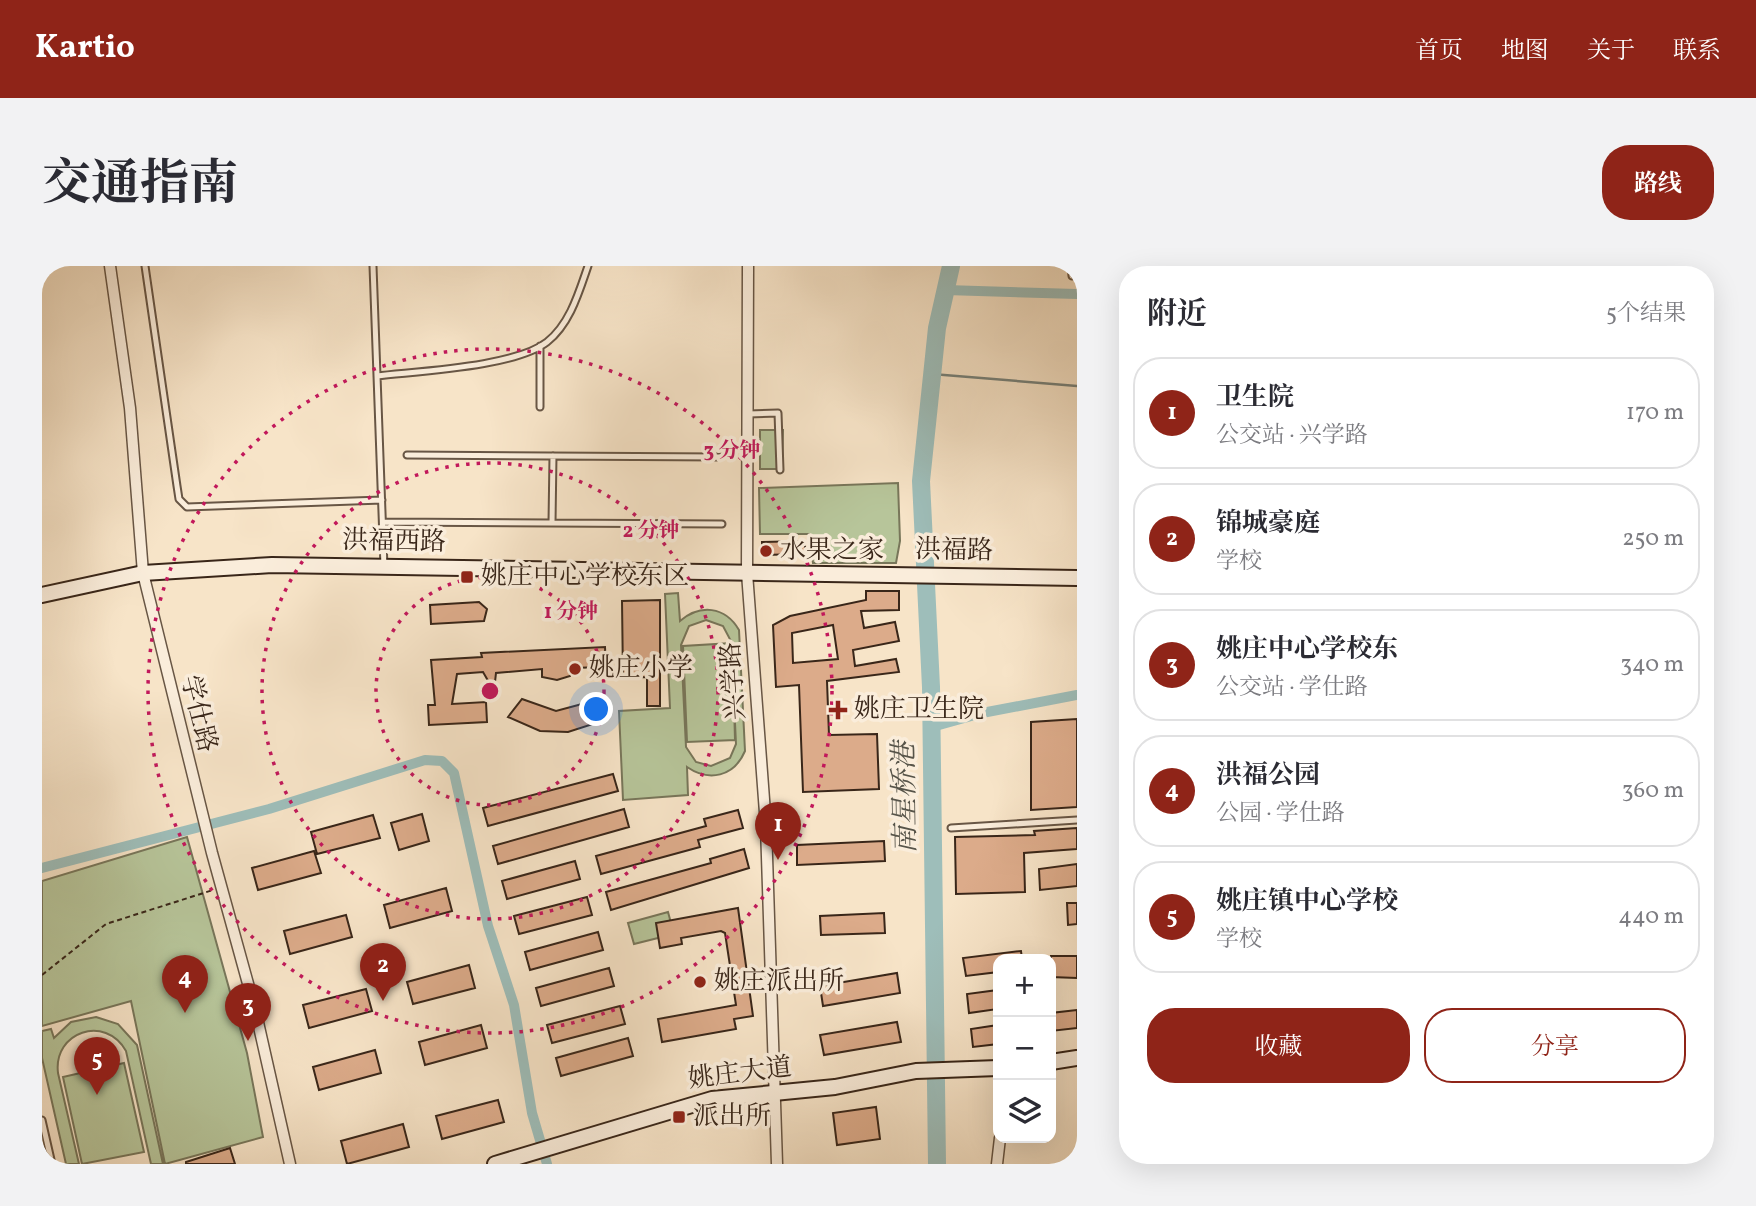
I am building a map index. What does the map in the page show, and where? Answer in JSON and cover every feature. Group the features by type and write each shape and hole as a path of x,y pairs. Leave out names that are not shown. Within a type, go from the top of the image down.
{"street":[{"name":"学仕路","path":"110,266 130,408 143,573 212,853 255,1009 290,1164"},
{"name":"兴学路","path":"748,266 747,573 766,826 777,1164"},
{"name":"洪福西路","path":"42,595 143,573 272,565 747,573"},
{"name":"洪福路","path":"747,573 1077,578"},
{"path":"1056,1061 1077,1058"},
{"name":"姚庄大道","path":"495,1164 712,1099 835,1087 916,1071 993,1068"},
{"path":"997,1164 999,1143"}],"lane":[{"path":"145,266 177,486 183,504 187,507 382,500"},
{"path":"373,266 384,567"},
{"path":"377,376 507,358 540,346 548,341 567,318 588,266"},
{"path":"1071,266 1072,276"},
{"path":"540,346 540,407"},
{"path":"748,414 778,413 780,470"},
{"path":"407,455 720,457"},
{"path":"552,456 552,523"},
{"path":"383,522 722,524"},
{"path":"951,828 1077,820"},
{"path":"42,1120 45,1150 52,1164"}],"path":[{"path":"42,975 106,924 222,888"}],"green space":[{"path":"760,430 783,430 782,469 760,469"},
{"path":"898,483 900,541 896,563 813,563 809,534 760,534 759,488"},
{"path":"678,593 680,621 696,612 712,610 727,616 739,630 745,751 734,767 720,774 704,774 687,767 688,795 623,800 619,711 670,708 665,594","holes":["706,620 723,626 732,643 683,646 687,742 735,740 734,702 736,744 730,758 711,766 696,762 686,747 681,645 689,626"]},
{"path":"187,837 247,1053 263,1137 165,1164 131,1001 42,1026 42,881"},
{"path":"668,912 674,934 634,944 628,923"},
{"path":"96,1017 118,1024 137,1045 163,1164 151,1164 126,1051 117,1040 106,1033 94,1031 72,1038 59,1059 58,1073 79,1164 66,1164 42,1058 42,1031 51,1029 54,1038 71,1022"},
{"path":"124,1063 144,1152 82,1164 63,1077"}],"building":[{"path":"805,541 805,554 762,555 762,542"},
{"path":"866,591 899,591 899,610 861,611 864,628 895,622 899,641 853,650 855,666 896,659 899,672 827,681 829,735 877,734 879,789 803,792 799,685 776,687 773,625 790,616 866,600","holes":["833,625 838,659 793,663 792,633"]},
{"path":"660,600 660,706 647,706 647,677 623,678 622,601"},
{"path":"479,602 487,609 484,621 431,624 430,605"},
{"path":"605,647 606,667 571,668 570,676 557,680 542,677 542,669 496,673 494,691 483,672 457,674 452,704 486,702 487,722 429,725 428,705 435,705 431,660 482,657 481,653"},
{"path":"522,699 556,711 597,700 604,715 591,721 593,724 568,732 540,731 508,717"},
{"path":"1077,719 1077,807 1031,810 1031,722"},
{"path":"613,774 618,791 488,826 483,808"},
{"path":"624,809 629,827 498,864 493,846"},
{"path":"738,810 743,828 698,840 700,847 601,874 596,856 706,826 704,819"},
{"path":"422,814 429,841 399,850 391,823"},
{"path":"373,815 380,838 317,854 311,832"},
{"path":"1077,828 1077,849 1024,853 1025,892 956,894 955,837 1035,835 1034,831"},
{"path":"884,841 885,861 797,865 797,845"},
{"path":"744,849 749,868 611,910 606,892 711,863 710,859"},
{"path":"314,851 321,873 258,890 252,868"},
{"path":"575,861 580,879 507,899 502,881"},
{"path":"1077,864 1077,886 1040,890 1039,869"},
{"path":"446,888 452,911 390,928 384,905"},
{"path":"587,897 592,915 519,934 514,916"},
{"path":"1067,903 1077,903 1077,924 1068,925"},
{"path":"738,908 753,1016 734,1019 736,1029 662,1042 658,1019 736,1005 725,933 721,931 681,938 682,944 660,948 656,923"},
{"path":"884,913 885,933 821,935 820,916"},
{"path":"346,915 352,937 290,954 284,931"},
{"path":"598,932 603,950 530,970 525,952"},
{"path":"1021,951 1021,954 996,954"},
{"path":"993,954 993,973 966,976 963,958"},
{"path":"1056,956 1077,956 1077,978 1056,977"},
{"path":"469,965 475,988 413,1004 407,982"},
{"path":"609,968 614,986 541,1006 536,988"},
{"path":"897,973 900,993 823,1006 820,986"},
{"path":"366,989 372,1011 309,1028 303,1005"},
{"path":"993,991 993,1010 969,1013 967,994"},
{"path":"620,1006 625,1024 552,1043 547,1025"},
{"path":"1077,1010 1077,1028 1056,1030 1056,1012"},
{"path":"897,1022 901,1042 824,1055 820,1035"},
{"path":"481,1025 487,1048 425,1065 419,1042"},
{"path":"993,1026 993,1045 973,1047 971,1029"},
{"path":"628,1038 633,1056 561,1076 556,1058"},
{"path":"375,1050 381,1073 319,1090 313,1067"},
{"path":"498,1100 504,1122 442,1139 436,1116"},
{"path":"876,1107 880,1139 837,1145 833,1113"},
{"path":"403,1124 409,1147 347,1164 341,1141"},
{"path":"230,1148 235,1164 186,1164 186,1162"}],"waterway":[{"name":"南星桥港","path":"937,1164 931,687 921,481 937,328 951,266"},
{"path":"946,290 1077,294"},
{"path":"932,374 1077,386"},
{"path":"932,727 982,713 1077,695"},
{"path":"42,868 269,809 425,760 442,761 454,773 488,926 514,1005 532,1113 547,1164"}],"place":[{"name":"水果之家","path":"766,551"},
{"name":"姚庄中心学校东区","path":"467,577"},
{"name":"姚庄小学","path":"575,669"},
{"name":"姚庄卫生院","path":"838,710"},
{"name":"卫生院","path":"778,860"},
{"name":"姚庄派出所","path":"700,982"},
{"name":"锦城豪庭","path":"383,1001"},
{"name":"洪福公园","path":"185,1013"},
{"name":"姚庄中心学校东","path":"248,1041"},
{"name":"姚庄镇中心学校","path":"97,1095"},
{"name":"派出所","path":"679,1117"}]}
